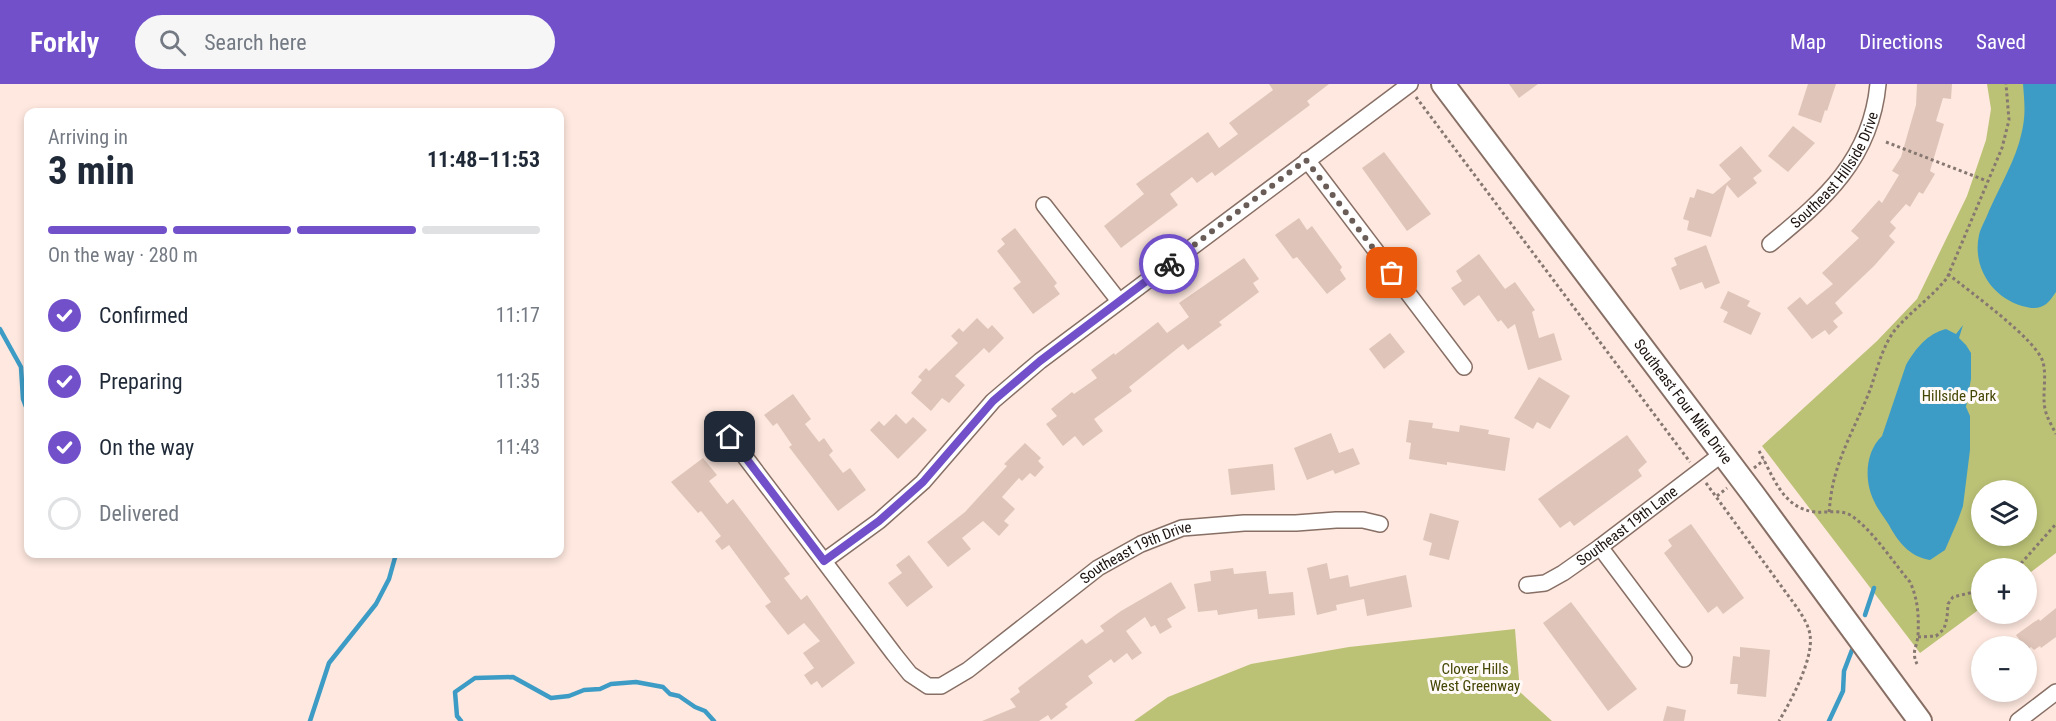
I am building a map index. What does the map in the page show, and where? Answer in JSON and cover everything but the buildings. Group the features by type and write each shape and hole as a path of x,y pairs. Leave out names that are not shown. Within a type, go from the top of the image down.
{"main road":[{"name":"Southeast Four Mile Drive","path":"1443,84 1920,721"}],"street":[{"name":"Southeast Hillside Drive","path":"1770,244 1809,212 1843,175 1864,142 1876,100 1878,84"},
{"path":"730,437 824,561 879,521 923,482 993,401 1040,361 1409,85"},
{"path":"1306,160 1464,367"},
{"path":"1044,205 1119,301"},
{"name":"Southeast 19th Lane","path":"1527,585 1545,583 1600,548 1722,454"},
{"name":"Southeast 19th Drive","path":"824,561 909,674 928,686 941,686 968,670 1098,568 1141,544 1182,528 1336,520 1363,520 1380,524"},
{"path":"1600,548 1684,659"},
{"path":"2018,721 2056,692"}],"path":[{"path":"1829,512 1832,485 1840,461 1887,344 1894,332 1936,292 1948,274 2002,148 2009,120 2006,84"},
{"path":"1409,85 1698,472 1805,620 1810,635 1810,647 1791,701 1779,721"},
{"path":"1886,142 1987,181"},
{"path":"1948,274 2024,337 2038,352 2045,376 2045,408 2056,434"},
{"path":"1759,451 1772,479 1790,501 1805,510 1850,515 1910,582 1918,610 1918,637 1913,655 1917,664"},
{"path":"2026,558 2056,524"},
{"path":"1918,637 1936,636 1944,629 1948,604 1953,597 1971,593"}],"green space":[{"name":"Hillside Park","path":"1987,84 2056,84 2056,553 2037,567 2037,558 1971,558 1971,615 1920,653 1762,446 1877,341 1917,299 1967,196 1986,140 1991,109"},
{"name":"Clover Hills West Greenway","path":"1515,629 1520,692 1552,721 1134,721 1168,697 1251,664 1349,647"}],"water":[{"path":"2023,84 2056,84 2056,292 2046,304 2038,308 2011,302 1993,288 1982,269 1978,247 1981,229 2019,143 2024,114"},
{"path":"1963,325 1959,338 1971,353 1971,379 1966,407 1970,416 1970,450 1963,506 1945,550 1930,560 1916,556 1905,548 1877,507 1869,485 1869,458 1882,436 1906,365 1918,347 1939,331 1946,329 1956,334"}],"waterway":[{"path":"0,329 21,367 24,402"},
{"path":"310,721 329,663 376,604 389,579 395,558"},
{"path":"1865,615 1874,588"},
{"path":"1829,721 1843,691 1844,671 1852,650"},
{"path":"461,721 457,716 455,692 475,678 513,677 551,698 569,696 584,690 600,689 611,684 636,682 663,687 670,694 679,696 705,711 714,721"}],"way so far":[{"path":"1169,264 1306,160 1392,273"}],"route":[{"path":"730,437 824,561 879,521 923,482 993,401 1040,361 1169,264"}]}
